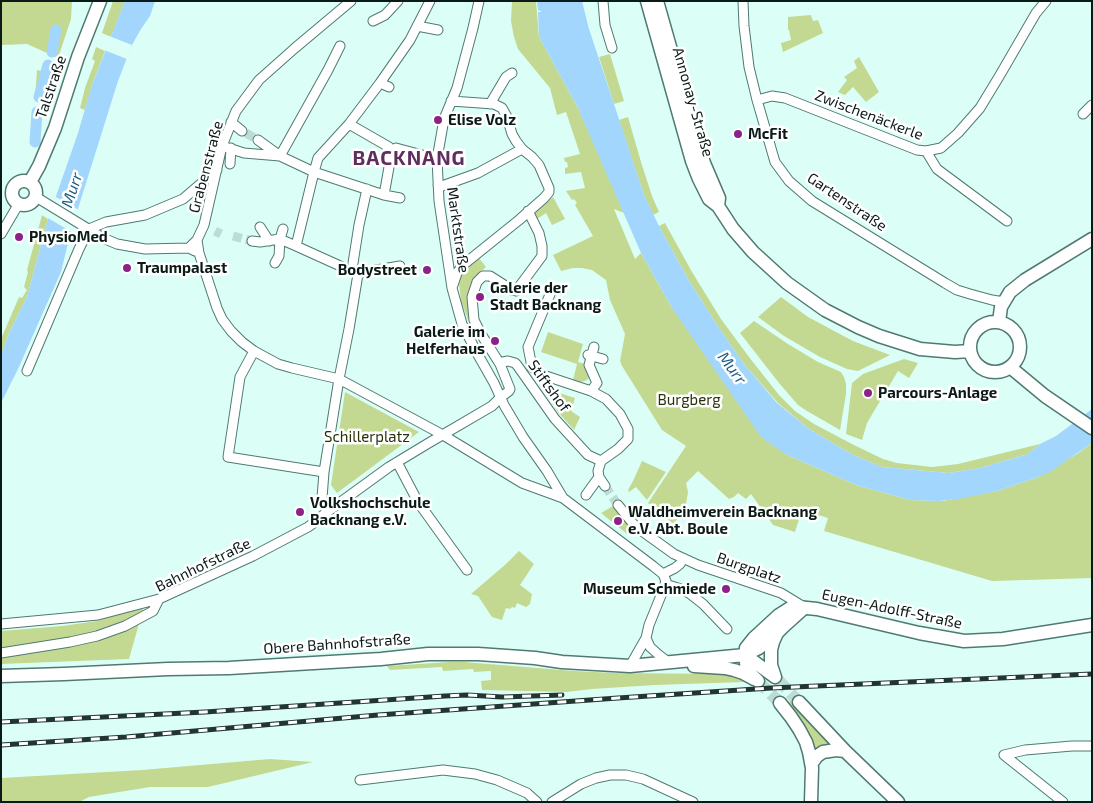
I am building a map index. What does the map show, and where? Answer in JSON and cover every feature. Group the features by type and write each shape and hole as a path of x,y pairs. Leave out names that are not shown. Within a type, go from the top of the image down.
{"street":[{"name":"Talstraße","path":"30,182 55,128 78,57 100,1"},
{"path":"373,21 385,15 398,1"},
{"path":"296,246 304,201 318,158 349,124 380,83 410,40 430,1"},
{"name":"Marktstraße","path":"479,1 457,88 444,119 438,160 439,202 452,288 462,324 510,416 563,498"},
{"path":"603,1 605,25 612,48"},
{"name":"Annonay-Straße","path":"647,1 696,170 709,199 718,206 733,229 753,252 787,283 837,317 879,336 920,348 955,352 970,351"},
{"name":"Annonay-Straße","path":"657,1 701,154 719,198 718,206"},
{"name":"Gartenstraße","path":"743,1 749,67 757,100 775,162 789,181 812,201 945,284 964,292 1004,302"},
{"name":"Zwischenäckerle","path":"757,100 772,96 785,98 918,150 926,151 941,148 958,133 980,108 1036,13 1046,1"},
{"name":"Grabenstraße","path":"190,248 198,240 204,225 217,170 227,147 231,122 236,111 259,80 348,2"},
{"path":"417,26 438,30"},
{"path":"280,156 340,46"},
{"path":"490,104 506,77 512,73"},
{"path":"380,83 389,87"},
{"path":"451,101 490,104 502,108 516,141 540,168 549,188 549,192 544,198 463,264 457,273 452,288"},
{"path":"1083,114 1092,105"},
{"path":"231,122 242,131"},
{"path":"349,124 392,150 438,160"},
{"path":"258,140 280,156 314,172 384,195 400,198"},
{"path":"230,164 227,147 244,153 280,156"},
{"path":"438,185 442,186 478,173 522,149"},
{"path":"384,195 392,150"},
{"path":"926,151 937,169 1007,221"},
{"path":"27,371 89,229 106,222 145,215 182,199 217,170"},
{"path":"23,181 30,182 35,187 36,198 29,205 18,205 7,186 14,186 23,181"},
{"path":"353,263 367,189"},
{"path":"36,198 103,238 117,244 145,249 190,248 200,253"},
{"path":"1,234 18,205"},
{"path":"500,364 474,320 472,297 477,282 483,276 490,276 516,291 542,256 542,246 538,233 528,211"},
{"path":"261,230 269,240"},
{"path":"281,234 296,246 358,274 400,266"},
{"path":"255,241 269,240 281,234"},
{"path":"275,263 279,256 281,234"},
{"path":"999,322 1001,307 1010,292 1025,280 1092,239"},
{"name":"Grabenstraße","path":"198,240 200,253 222,319 231,331 254,351 285,366 339,379 443,435 522,483 563,498"},
{"path":"328,512 322,498 324,472 358,274"},
{"name":"Stiftshof","path":"501,396 510,389 500,364 506,361 512,362 517,365 547,411 581,450 588,455 601,462 628,439 628,429 620,414 606,399 590,391 542,375 532,367 528,347 551,292"},
{"path":"999,322 1014,331 1020,345 1019,354 1010,367 998,372 982,368 976,363 970,351 973,336 977,330 989,323 999,322"},
{"name":"Stiftshof","path":"590,391 597,383 589,366 590,356 594,347"},
{"path":"254,351 240,377 228,458 324,472"},
{"path":"590,356 603,360"},
{"path":"1010,367 1045,396 1092,428"},
{"path":"443,435 492,406 501,396"},
{"name":"Bahnhofstraße","path":"1,653 70,642 97,636 125,626 152,611 159,599 284,540 316,522 372,479 443,435"},
{"path":"397,462 418,502 467,570"},
{"path":"601,462 598,470 599,477 605,486"},
{"path":"586,495 599,477"},
{"path":"563,498 654,566 665,577 665,584 646,638 630,666"},
{"name":"Burgplatz","path":"618,505 635,526 683,559 781,593 804,608"},
{"path":"663,574 675,568 683,559"},
{"path":"665,584 681,589 689,594 707,608 727,629"},
{"path":"1,624 98,614 159,599"},
{"name":"Eugen-Adolff-Straße","path":"745,655 746,648 754,638 790,608 817,609 919,633 964,640 1003,640 1092,625"},
{"name":"Eugen-Adolff-Straße","path":"745,655 759,648 777,634 804,608"},
{"path":"745,655 777,679 771,666 771,650 777,634"},
{"path":"646,638 653,649 672,662"},
{"name":"Obere Bahnhofstraße","path":"1,676 228,668 381,659 428,654 478,654 630,666 745,655 747,670 758,681 743,673 725,668 699,667 672,662"},
{"path":"799,702 845,751 898,802"},
{"path":"780,703 806,742 812,763 811,802"},
{"path":"1063,802 1004,755 1026,750 1092,746"},
{"path":"812,763 817,756 824,752 845,751"},
{"path":"360,780 443,770 475,774 497,780 527,793 537,802"},
{"path":"552,802 571,789 589,781 603,776 626,775 643,779 694,802"},
{"path":"805,802 812,782"}],"green space":[{"path":"1,1 72,1 71,19 58,58 27,44 2,45"},
{"path":"113,1 125,1 111,37 102,33"},
{"name":"Burgberg","path":"512,1 536,1 539,37 577,106 597,149 624,213 614,209 635,259 641,253 672,308 785,454 856,485 910,500 943,501 997,491 1038,477 1092,443 1092,578 992,581 824,531 828,518 802,510 795,532 773,525 751,494 746,499 738,493 729,499 698,471 686,483 688,492 686,504 674,524 658,513 659,510 648,503 686,446 662,430 622,366 620,361 625,334 610,300 606,280 592,270 582,268 561,271 553,255 593,236 575,205 577,203 574,199 572,200 566,191 585,188 581,172 565,174 565,168 568,167 564,158 580,154 566,112 557,115 550,88 518,49 511,21"},
{"path":"811,15 813,21 818,20 823,33 783,52 781,43 791,40 788,30 788,17"},
{"path":"96,47 105,51 85,110 80,108 95,61 92,59"},
{"path":"610,54 624,101 614,104 599,57"},
{"path":"859,57 879,92 866,102 853,87 845,95 838,92 847,80 844,77 857,68 854,61"},
{"path":"43,63 54,64 60,68 59,76 56,75 47,106 35,98 37,70 41,71"},
{"path":"628,117 652,196 659,212 653,215 644,195 619,120"},
{"path":"553,197 565,219 552,225 546,213 537,219 535,214"},
{"path":"42,215 48,219 27,297 9,333 2,353 1,339 19,297 22,298 27,290 24,287 27,270"},
{"path":"665,223 721,319 749,357 779,395 795,411 814,424 883,459 897,463 932,467 958,464 1040,444 1028,454 980,468 949,473 882,467 853,455 809,429 778,403 744,364 688,279 659,226"},
{"path":"478,257 486,267 475,277 469,290 468,299 471,319 468,320 461,301 459,283 464,268"},
{"path":"781,297 808,317 853,341 890,355 858,371 847,369 820,357 784,336 758,317"},
{"path":"754,321 818,362 841,372 846,384 846,394 840,430 798,405 779,383 740,333"},
{"path":"548,332 583,344 578,362 585,364 590,375 588,379 580,382 573,380 577,364 541,352"},
{"name":"Parcours-Anlage","path":"904,359 918,363 909,378 898,371 867,423 862,440 846,434 852,383 863,374"},
{"path":"542,390 575,398 571,411 580,417 574,430 558,412 546,393"},
{"name":"Schillerplatz","path":"345,392 419,432 337,493 331,485"},
{"path":"642,461 666,472 647,500 636,487 629,492 628,490"},
{"name":"Waldheimverein Backnang e.V. Abt. Boule","path":"613,506 632,528 627,534 601,513"},
{"path":"519,551 534,564 520,585 532,594 530,604 526,607 517,603 515,608 506,608 502,620 492,617 478,596 471,594"},
{"path":"144,606 129,659 1,664 1,631 97,621"},
{"path":"450,662 615,673 725,674 734,676 744,682 655,685 567,692 482,690 481,681 491,680 491,671 474,672 473,669 443,671 442,667 390,670 387,666"},
{"path":"792,701 830,745 816,750 812,739 787,702"},
{"path":"270,759 313,762 208,787 150,787 89,797 79,802 1,802 1,778 142,770"}],"water":[{"name":"Murr","path":"125,1 155,1 150,16 132,45 118,81 71,231 61,272 1,403 1,355 9,333 27,297 48,219 78,133 92,85"},
{"name":"Murr","path":"537,1 582,1 589,29 644,195 659,226 688,279 744,364 777,403 809,429 853,455 882,467 949,473 980,468 1028,454 1092,409 1092,443 1050,472 1038,477 997,491 939,501 910,500 856,485 785,454 761,437 672,308 641,253 577,106 539,37 538,12 542,12 538,10"}],"pier":[{"path":"109,36 132,45 127,59 104,50"},
{"path":"54,196 81,211 74,232 46,217"}],"waterway":[{"path":"52,52 56,30"},
{"path":"39,97 48,65"},
{"path":"35,142 37,112"}],"tunnel":[{"path":"246,133 258,140"},
{"path":"215,231 221,234"},
{"path":"233,236 252,241"},
{"path":"605,486 618,505"},
{"path":"778,680 799,702"},
{"path":"758,681 780,703"}],"railway":[{"path":"1,745 126,737 378,715 771,688 1092,674"},
{"path":"1,722 205,712 445,696 562,695"}],"place":[{"name":"Elise Volz","path":"438,120"},
{"name":"McFit","path":"738,134"},
{"name":"PhysioMed","path":"19,237"},
{"name":"Traumpalast","path":"127,268"},
{"name":"Bodystreet","path":"427,270"},
{"name":"Galerie der Stadt Backnang","path":"480,297"},
{"name":"Galerie im Helferhaus","path":"495,341"},
{"name":"Parcours-Anlage","path":"868,393"},
{"name":"Volkshochschule Backnang e.V.","path":"300,512"},
{"name":"Waldheimverein Backnang e.V. Abt. Boule","path":"618,521"},
{"name":"Museum Schmiede","path":"726,589"}],"district":[{"name":"BACKNANG","path":"409,158"}]}
